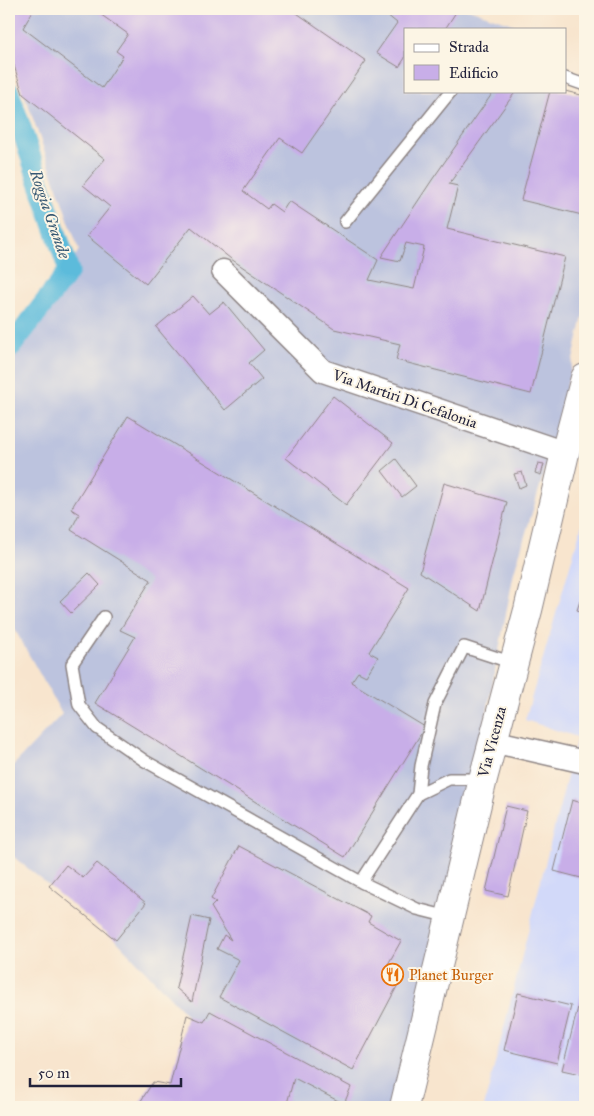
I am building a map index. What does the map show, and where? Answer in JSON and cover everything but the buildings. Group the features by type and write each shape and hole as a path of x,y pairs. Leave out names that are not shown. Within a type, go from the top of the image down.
{"street":[{"name":"Via Martiri Di Cefalonia","path":"223,270 323,372 565,453"},
{"name":"Via Vicenza","path":"404,1107 492,741 585,378"},
{"path":"492,741 585,762"}],"lane":[{"path":"566,78 585,85"},
{"path":"345,222 450,92"},
{"path":"104,617 72,664 79,705 97,728 145,761 361,882 416,909 449,917"},
{"path":"361,882 418,794 421,766 435,704 464,647 513,663"},
{"path":"418,794 449,779 483,779"}],"shaded area":[{"path":"9,9 469,9 523,28 404,28 404,92 566,91 585,96 585,308 555,437 514,572 411,1107 137,1107 153,1082 170,1085 187,1015 116,940 9,853 9,770 62,714 9,619 9,365 79,250 9,50"},
{"path":"585,514 585,1107 484,1107 577,737 525,720"}],"waterway":[{"name":"Roggia Grande","path":"9,92 69,271 9,349"}],"place":[{"name":"Planet Burger","path":"393,975"}]}
